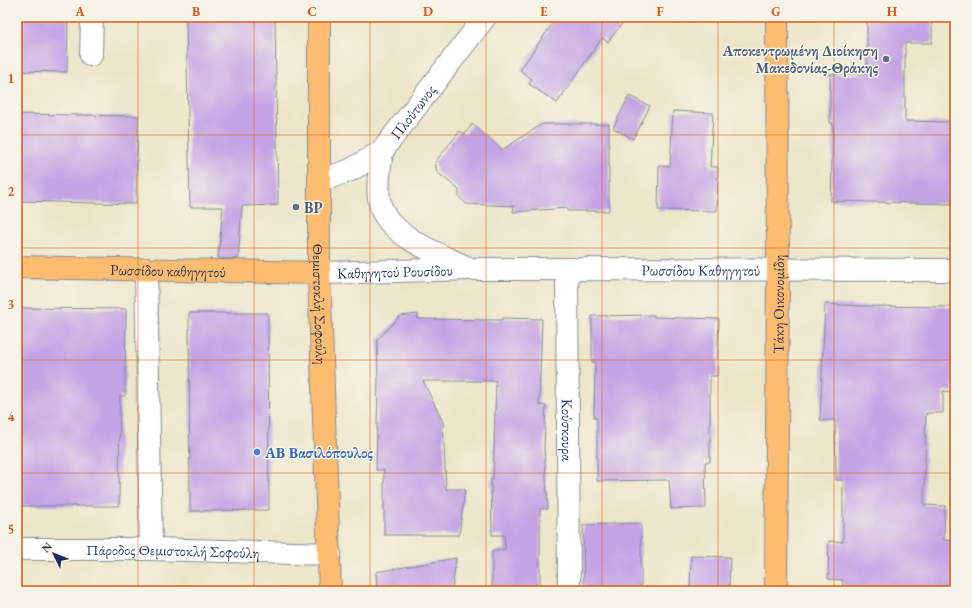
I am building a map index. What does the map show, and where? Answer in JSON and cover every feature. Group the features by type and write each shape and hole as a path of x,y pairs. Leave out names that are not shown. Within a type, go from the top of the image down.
{"main road":[{"name":"Θεμιστοκλή Σοφούλη","path":"319,17 319,273 330,554 330,591"},
{"name":"Τάκη Οικονομίδη","path":"776,591 778,269 777,17"},
{"name":"Ρωσσίδου καθηγητού","path":"17,267 319,273"}],"street":[{"path":"91,55 92,17"},
{"name":"Πλούτωνος","path":"319,181 351,170 382,151 485,17"},
{"path":"382,151 378,186 381,209 392,225 410,240 470,270"},
{"name":"Κούσκουρα","path":"567,269 569,591"},
{"path":"146,270 151,549"},
{"name":"Ρωσσίδου Καθηγητού","path":"470,270 955,270"},
{"name":"Καθηγητού Ρουσίδου","path":"319,273 470,270"},
{"name":"Πάροδος Θεμιστοκλή Σοφούλη","path":"17,549 151,549 330,554"}],"building":[{"path":"17,17 68,17 67,72 17,71"},
{"path":"186,17 275,17 278,205 242,206 238,259 218,258 223,207 190,207"},
{"path":"557,17 627,17 608,42 602,38 557,103 529,84 532,79 520,70"},
{"path":"867,17 932,17 932,43 905,43 905,121 955,122 955,204 831,201 833,123 830,123 830,74 867,74"},
{"path":"629,96 650,106 633,139 613,128"},
{"path":"673,111 713,113 710,167 718,167 717,211 658,210 659,166 670,166"},
{"path":"17,114 138,116 136,204 17,201"},
{"path":"472,124 502,150 542,124 609,124 609,211 567,211 567,208 513,212 514,206 466,204 459,197 459,190 437,172 435,162 460,131 465,134"},
{"path":"825,304 955,307 953,392 943,391 943,413 926,413 924,505 945,506 944,540 955,541 954,591 842,591 843,580 828,579 829,541 843,542 843,480 836,480 835,420 820,420"},
{"path":"17,308 126,309 125,396 120,396 119,506 17,506"},
{"path":"189,313 268,313 269,510 190,511"},
{"path":"418,314 418,319 542,319 539,405 546,406 544,447 548,509 540,509 540,591 492,591 492,552 505,549 504,535 492,535 491,479 493,479 496,381 423,381 443,422 446,489 465,489 459,535 384,535 384,470 376,470 378,382 377,340 400,316"},
{"path":"654,315 654,317 719,319 717,376 710,376 710,462 705,462 706,508 671,509 669,480 597,481 597,418 594,418 595,362 592,362 592,316"},
{"path":"641,523 641,591 584,591 583,525"},
{"path":"691,556 730,557 729,591 690,591"},
{"path":"456,558 452,591 377,591 376,572"}],"place":[{"name":"Αποκεντρωμένη Διοίκηση Μακεδονίας-Θράκης","path":"886,59"},
{"name":"BP","path":"296,207"},
{"name":"ΑΒ Βασιλόπουλος","path":"257,452"}]}
